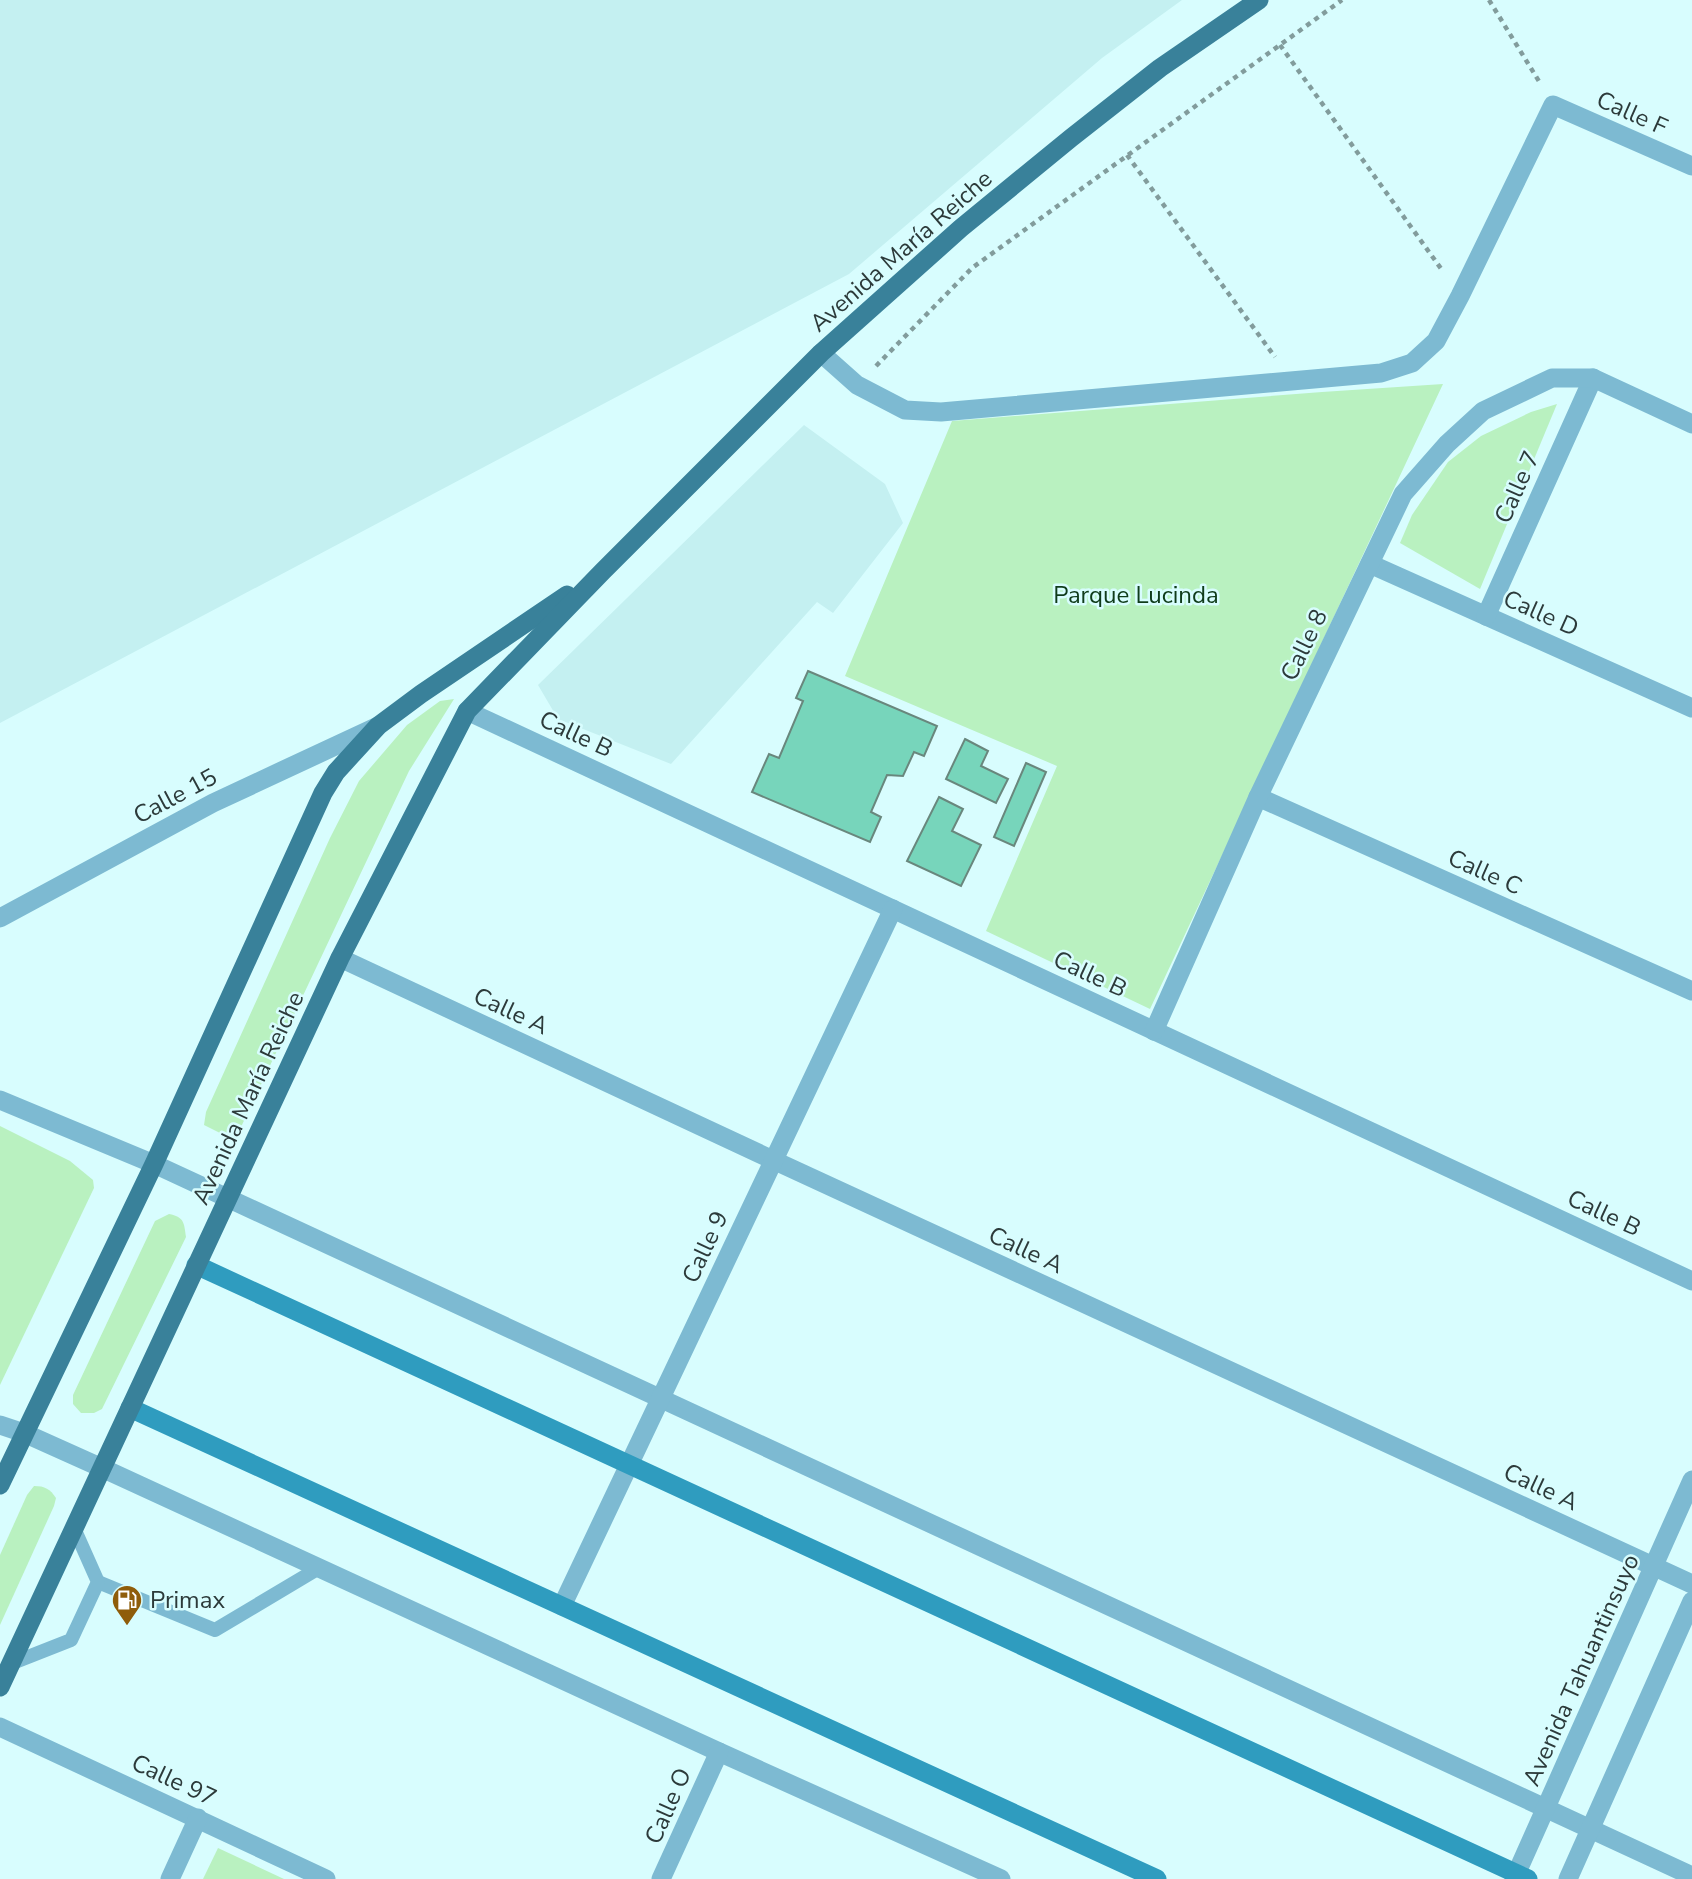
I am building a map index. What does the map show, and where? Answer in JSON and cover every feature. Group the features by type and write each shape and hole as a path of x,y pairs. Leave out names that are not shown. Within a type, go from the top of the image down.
{"main road":[{"name":"Avenida María Reiche","path":"0,1687 340,958 467,710 821,354 961,228 1160,68 1259,0"},
{"name":"Avenida María Reiche","path":"0,1485 154,1164 323,793 336,772 377,726 603,571"},
{"path":"197,1265 1519,1877"},
{"path":"130,1408 1157,1879"}],"street":[{"path":"821,354 857,385 905,410 942,412 1381,373 1412,363 1436,341 1461,296 1553,105"},
{"name":"Calle F","path":"1553,105 1692,166"},
{"name":"Calle 8","path":"1154,1031 1258,797 1403,494 1447,444 1483,411 1552,378 1593,378"},
{"path":"1593,378 1692,424"},
{"name":"Calle 7","path":"1486,616 1593,378"},
{"name":"Calle D","path":"1370,564 1692,708"},
{"name":"Calle B","path":"467,710 1692,1281"},
{"name":"Calle 15","path":"0,918 213,803 377,726"},
{"name":"Calle C","path":"1258,797 1692,991"},
{"name":"Calle 9","path":"562,1606 892,909"},
{"name":"Calle A","path":"340,958 1692,1584"},
{"path":"0,1100 154,1164 1692,1876"},
{"path":"0,1425 102,1468 1001,1879"},
{"name":"Avenida Tahuantinsuyo","path":"1519,1877 1546,1808 1692,1480"},
{"path":"1568,1879 1692,1601"},
{"name":"Calle 97","path":"0,1727 326,1879"},
{"name":"Calle O","path":"662,1879 719,1752"},
{"path":"170,1879 198,1818"}],"lane":[{"path":"74,1528 98,1582 215,1630 319,1568"},
{"path":"10,1664 71,1640 98,1582"}],"path":[{"path":"857,385 972,268 1342,0"},
{"path":"1489,0 1553,105"},
{"path":"1280,45 1461,296"},
{"path":"1127,155 1293,380"}],"shaded area":[{"path":"0,0 1182,0 1102,58 849,274 0,723"},
{"path":"804,425 885,484 903,523 833,613 817,602 671,764 558,719 538,685"}],"green space":[{"name":"Parque Lucinda","path":"1443,384 1150,1009 986,931 1057,766 845,676 952,421"},
{"path":"1557,404 1480,589 1400,543 1412,515 1448,462 1481,436 1531,412"},
{"path":"454,699 409,771 241,1127 228,1137 204,1125 206,1112 330,838 359,781 407,725 440,701"},
{"path":"0,1126 70,1161 93,1180 94,1188 0,1385"},
{"path":"169,1214 182,1221 186,1237 102,1409 94,1413 81,1413 73,1404 73,1395 155,1221"},
{"path":"34,1486 47,1489 56,1498 0,1625 0,1555 27,1495"},
{"path":"218,1848 284,1879 203,1879"}],"building":[{"path":"808,671 937,726 924,756 914,752 903,776 887,775 871,812 881,817 870,842 752,792 769,754 779,758 803,701 796,698"},
{"path":"965,739 988,751 981,766 1008,779 996,803 946,779"},
{"path":"1026,763 1046,772 1014,846 994,837"},
{"path":"939,797 963,809 952,831 981,845 961,886 907,861"}],"place":[{"name":"Primax","path":"127,1627"}]}
